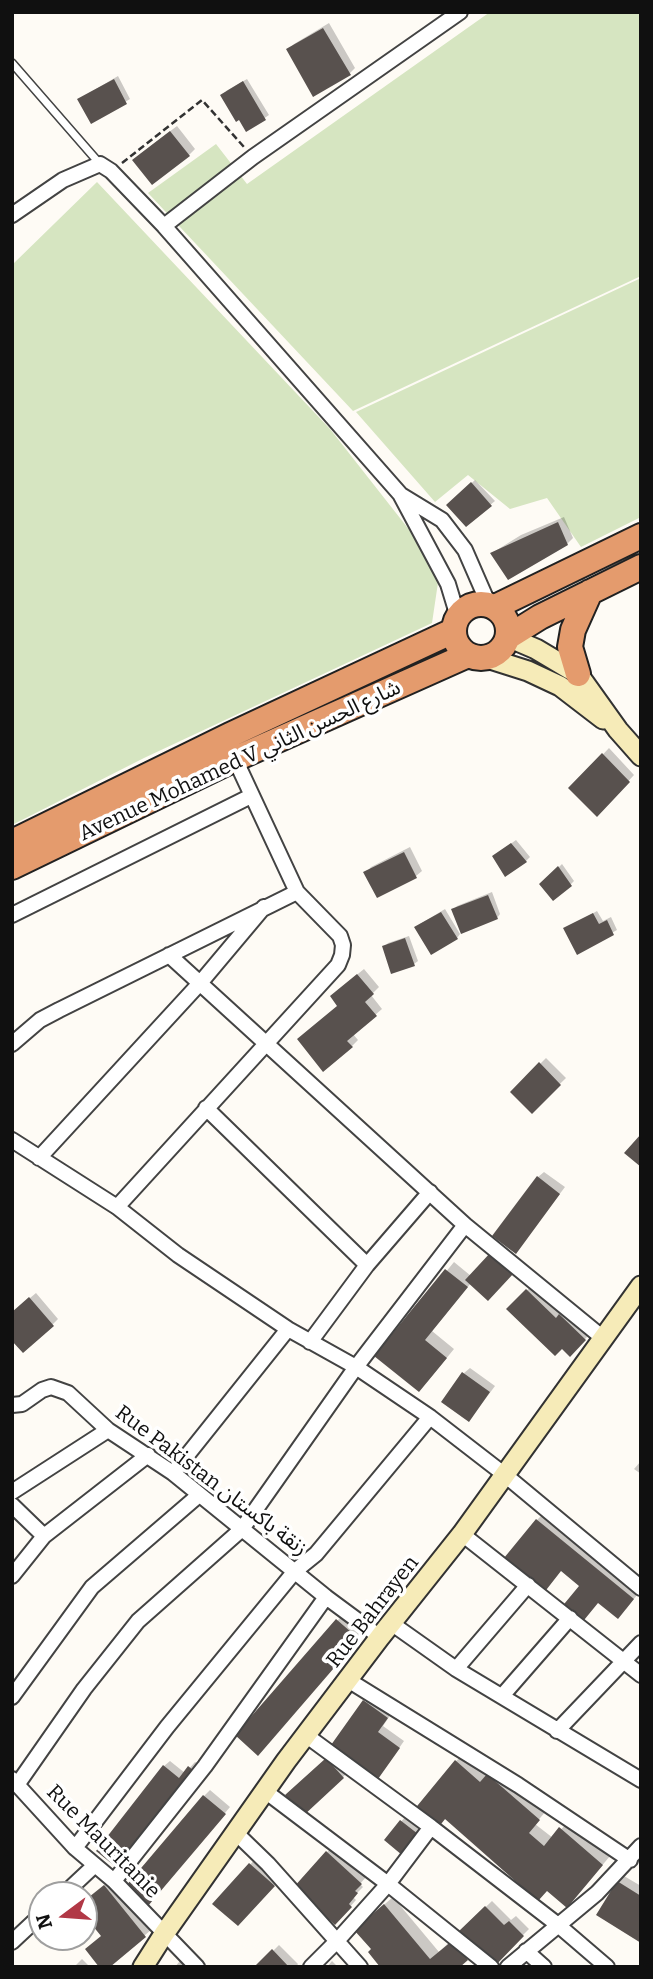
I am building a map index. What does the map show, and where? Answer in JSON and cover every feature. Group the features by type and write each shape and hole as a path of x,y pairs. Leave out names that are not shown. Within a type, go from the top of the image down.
{"highway":[{"path":"641,536 492,606 471,605 455,624 457,645 477,657 498,652 508,637 641,567"},
{"path":"578,674 570,646 573,630 590,592"},
{"path":"492,606 506,620 508,637"},
{"name":"Avenue Mohamed V شارع الحسن الثاني","path":"12,842 455,624"},
{"name":"Avenue Mohamed V شارع الحسن الثاني","path":"12,867 235,759 477,657"}],"street":[{"path":"163,226 253,157 460,12"},
{"path":"12,215 63,180 106,168 163,226 400,494 448,584 455,624"},
{"path":"400,494 442,520 465,550 492,606"},
{"path":"508,637 536,649 578,674 618,730 641,756"},
{"path":"477,657 528,671 560,686 618,730"},
{"path":"117,1207 338,965 342,955 340,936 297,892 235,759"},
{"path":"12,915 251,796"},
{"path":"12,1044 40,1020 297,892"},
{"path":"39,1157 201,982 264,907"},
{"path":"169,955 465,1225 603,1338"},
{"path":"206,1108 367,1265"},
{"path":"12,1140 117,1207 178,1255 288,1329 356,1367 430,1417 641,1587"},
{"path":"310,1342 367,1265 430,1192"},
{"path":"15,1782 131,1628 242,1529 356,1367 465,1225"},
{"name":"Rue Bahrayen","path":"144,1967 235,1832 386,1630 462,1534 641,1286"},
{"path":"173,1473 288,1329"},
{"name":"Rue Pakistan زنقة باكستان","path":"12,1405 22,1404 42,1390 58,1388 68,1393 108,1430 173,1473 326,1597 456,1669 641,1780"},
{"path":"75,1848 167,1727 295,1571 316,1554 430,1417"},
{"path":"12,1492 108,1430"},
{"path":"12,1576 44,1536 148,1455"},
{"path":"12,1697 92,1587 199,1495"},
{"path":"12,1505 44,1536"},
{"path":"462,1534 641,1675"},
{"path":"456,1669 528,1585"},
{"path":"114,1881 205,1766 326,1597"},
{"path":"502,1696 570,1618"},
{"path":"557,1731 641,1643"},
{"path":"348,1680 518,1785 630,1860"},
{"path":"307,1736 431,1827 558,1925 607,1967"},
{"name":"Rue Mauritanie","path":"15,1782 75,1848 114,1881 197,1967"},
{"path":"265,1791 388,1884 491,1967"},
{"path":"311,1967 388,1884 431,1827"},
{"path":"235,1832 268,1864 360,1967"},
{"path":"508,1967 578,1910 641,1846"},
{"path":"78,1881 95,1865"},
{"path":"12,1941 28,1927"},
{"path":"526,1951 544,1967"}],"lane":[{"path":"12,63 106,168"}],"path":[{"path":"106,168 202,100 253,157"}],"green space":[{"path":"490,12 641,12 641,276 353,411 148,193 216,144 247,184"},
{"path":"97,182 330,429 440,569 432,623 144,758 12,825 12,265"},
{"path":"641,278 641,517 581,547 547,498 510,509 468,475 435,502 356,412"}],"building":[{"path":"323,28 351,75 313,97 286,49"},
{"path":"114,79 127,104 91,124 77,99"},
{"path":"243,81 266,120 246,132 239,120 236,122 220,95"},
{"path":"170,131 190,156 152,185 132,160"},
{"path":"471,482 492,506 466,527 446,505"},
{"path":"558,522 568,545 508,580 490,553"},
{"path":"602,753 630,782 597,817 568,788"},
{"path":"511,843 527,862 505,877 492,856"},
{"path":"404,852 417,878 377,898 363,872"},
{"path":"558,866 572,886 553,901 539,884"},
{"path":"488,895 498,919 461,934 451,909"},
{"path":"441,912 458,939 431,955 414,927"},
{"path":"593,913 599,924 607,920 614,935 577,955 563,928"},
{"path":"405,938 415,966 391,974 382,946"},
{"path":"357,974 374,994 365,1002 377,1016 347,1041 353,1047 323,1072 297,1039 337,1006 330,996"},
{"path":"539,1062 561,1085 532,1114 510,1092"},
{"path":"641,1134 641,1167 624,1153"},
{"path":"537,1176 560,1194 516,1254 492,1236"},
{"path":"491,1252 514,1273 488,1301 465,1280"},
{"path":"445,1269 468,1287 425,1340 447,1358 419,1392 374,1356"},
{"path":"526,1289 556,1318 559,1314 586,1340 570,1357 562,1349 555,1356 506,1309"},
{"path":"29,1297 54,1326 23,1353 12,1341 12,1312"},
{"path":"462,1372 490,1392 469,1422 441,1402"},
{"path":"536,1519 634,1599 618,1619 598,1603 580,1625 560,1609 579,1586 561,1571 543,1594 504,1558"},
{"path":"336,1619 359,1639 258,1756 235,1735"},
{"path":"363,1700 388,1718 378,1732 400,1748 378,1779 331,1745"},
{"path":"326,1758 344,1778 303,1816 285,1795"},
{"path":"455,1760 480,1782 487,1774 540,1820 529,1833 544,1846 559,1827 603,1865 567,1908 547,1891 538,1901 445,1819 438,1828 413,1811"},
{"path":"163,1765 179,1778 188,1766 193,1770 116,1867 96,1851"},
{"path":"203,1795 226,1814 148,1906 125,1887"},
{"path":"400,1820 418,1834 402,1855 384,1840"},
{"path":"326,1851 362,1884 349,1904 352,1907 335,1925 293,1888"},
{"path":"249,1863 275,1886 238,1926 212,1904"},
{"path":"617,1881 641,1896 641,1943 596,1915"},
{"path":"104,1885 146,1937 110,1967 99,1967 87,1951 98,1951 98,1938 101,1936 98,1932 98,1890"},
{"path":"384,1904 430,1959 452,1941 468,1960 460,1967 380,1967 368,1952 371,1949 354,1930"},
{"path":"485,1906 504,1925 509,1921 524,1936 494,1967 458,1932"},
{"path":"272,1949 289,1967 254,1967"}]}
